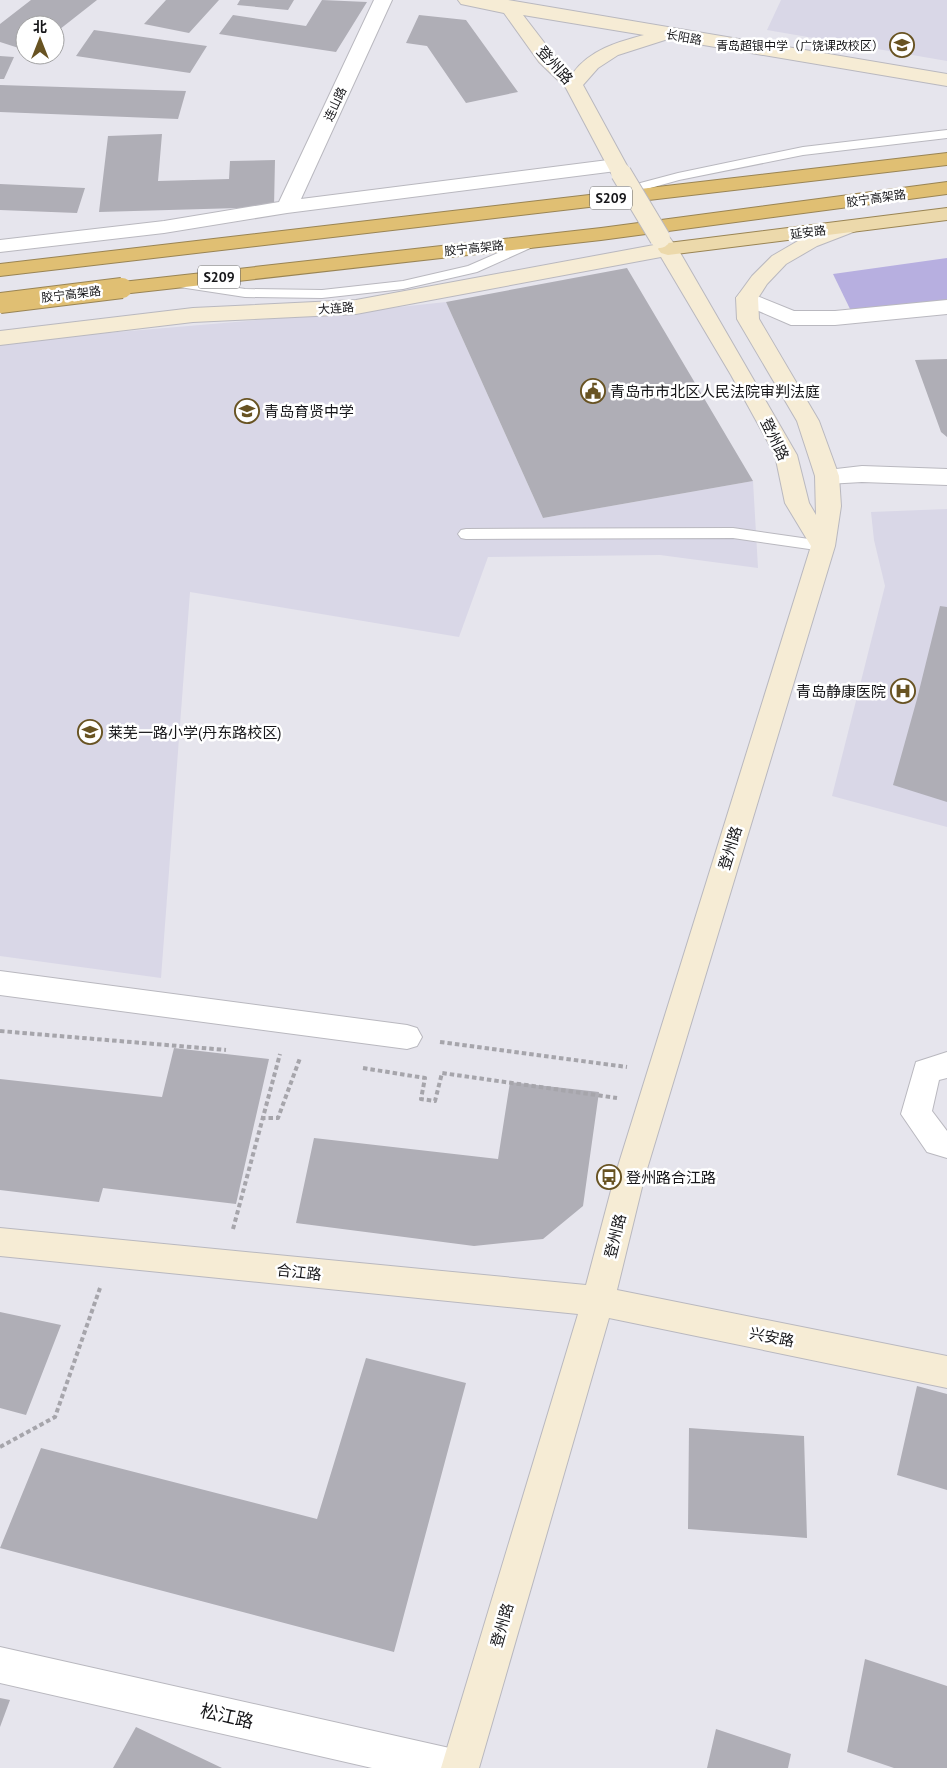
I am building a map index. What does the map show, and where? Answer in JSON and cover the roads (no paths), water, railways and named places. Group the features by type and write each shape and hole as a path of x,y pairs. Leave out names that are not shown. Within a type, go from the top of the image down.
{"highway":[{"name":"胶宁高架路","path":"0,270 947,159"},
{"name":"胶宁高架路","path":"0,303 532,242 814,207 947,188"}],"main road":[{"name":"长阳路","path":"467,0 503,4 672,35 947,80"},
{"name":"登州路","path":"460,1768 598,1301 629,1179 823,546 797,503 786,455 742,374 618,169 574,84 546,58 503,4"},
{"path":"574,84 584,69 605,54 635,42 672,35"},
{"name":"延安路","path":"664,244 849,227 947,214"},
{"path":"823,546 829,506 827,476 808,421 748,318 747,298 759,280 779,260 810,242 849,227"},
{"name":"大连路","path":"0,338 193,315 356,307 664,244"},
{"name":"合江路","path":"0,1242 598,1301"},
{"name":"兴安路","path":"598,1301 947,1372"}],"street":[{"name":"连山路","path":"287,207 382,0"},
{"path":"0,246 164,226 287,207 618,169"},
{"path":"747,298 791,318 835,318 947,307"},
{"path":"827,476 862,474 947,477"},
{"path":"0,983 407,1038"},
{"path":"947,1066 926,1071 916,1114 938,1143 947,1146"},
{"name":"松江路","path":"0,1664 454,1768"}],"lane":[{"path":"588,201 678,177 803,150 947,134"},
{"path":"172,282 245,292 322,294 403,284 472,269 532,242"},
{"path":"466,534 734,534 823,546"}],"place":[{"name":"青岛超银中学（广饶课改校区）","path":"902,45"},
{"name":"青岛市市北区人民法院审判法庭","path":"593,391"},
{"name":"青岛育贤中学","path":"247,411"},
{"name":"青岛静康医院","path":"903,691"},
{"name":"莱芜一路小学(丹东路校区)","path":"90,732"},
{"name":"登州路合江路","path":"609,1177"}]}
